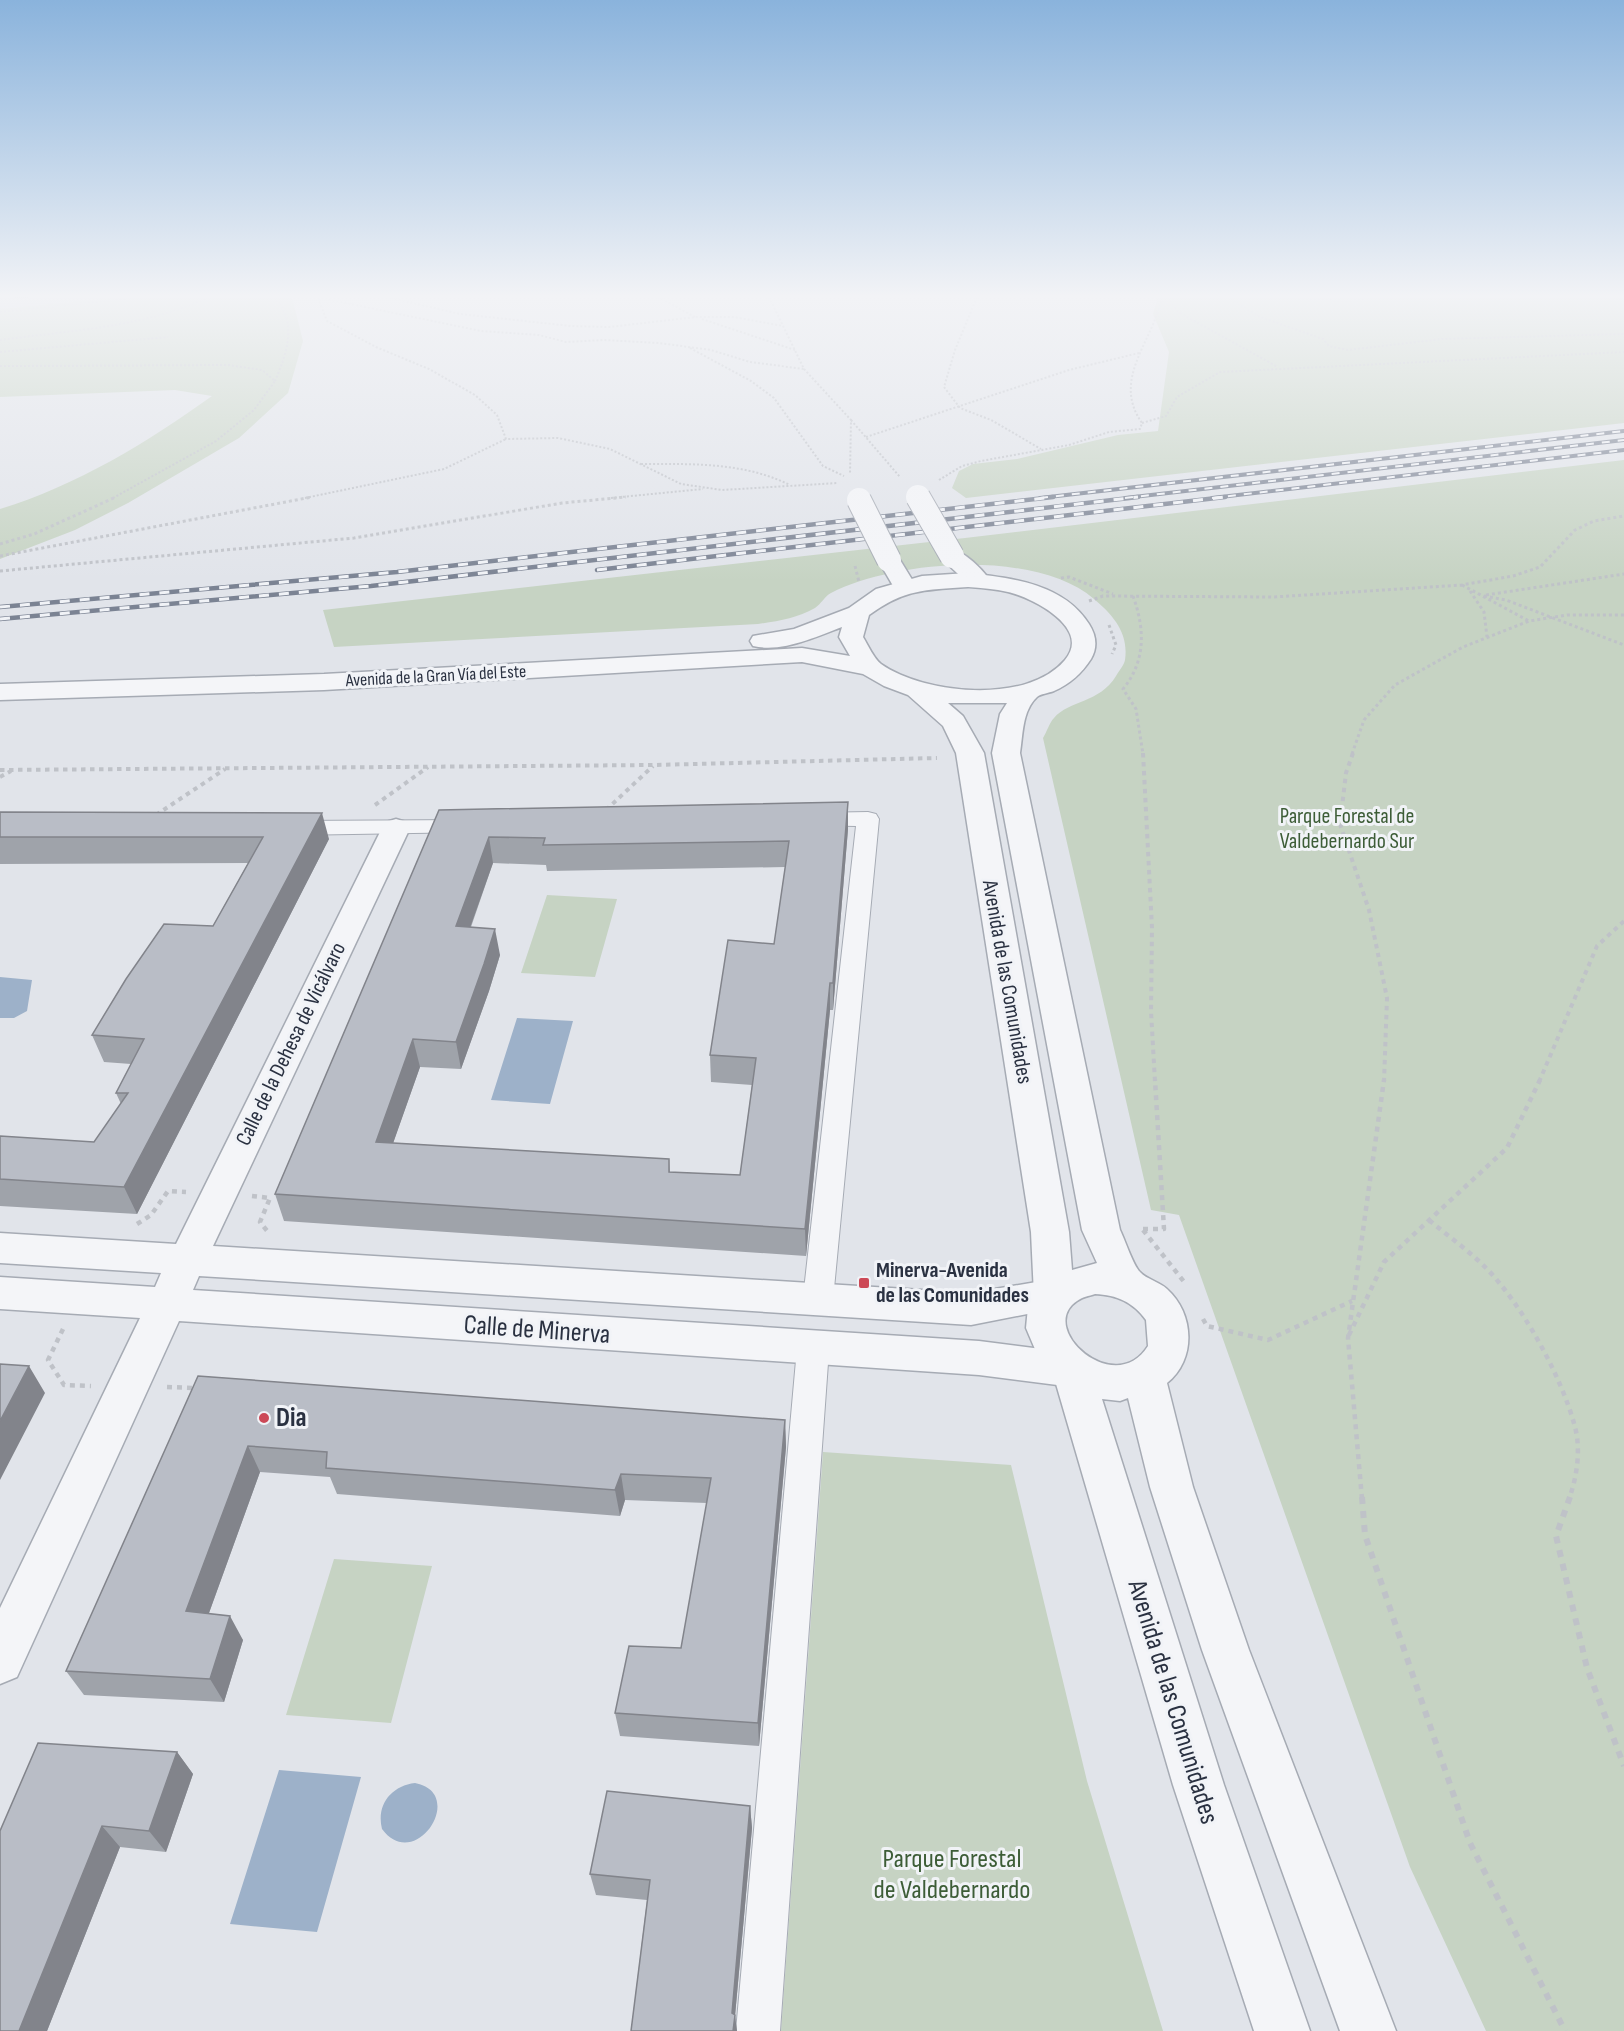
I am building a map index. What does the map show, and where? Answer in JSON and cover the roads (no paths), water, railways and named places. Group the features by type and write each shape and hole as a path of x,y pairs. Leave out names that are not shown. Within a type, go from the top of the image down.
{"street":[{"path":"917,495 952,556 978,580"},
{"path":"859,500 904,586"},
{"name":"Avenida de la Gran Vía del Este","path":"0,675 759,641 799,635 857,613 881,595 904,586 939,580 978,580 1018,588 1053,602 1076,621 1082,633 1084,644 1074,666 1047,684 1028,691 973,697 917,689"},
{"path":"857,613 851,626 851,643 858,656 870,668 891,680 917,689"},
{"name":"Avenida de la Gran Vía del Este","path":"0,692 324,682 802,656 870,668"},
{"name":"Avenida de las Comunidades","path":"917,689 954,722 970,753 1050,1232 1054,1295"},
{"name":"Avenida de las Comunidades","path":"1028,691 1013,714 1006,753 1101,1230 1125,1282"},
{"path":"787,820 868,819 818,1299"},
{"path":"271,828 484,826"},
{"name":"Calle de la Dehesa de Vicálvaro","path":"166,1303 396,828"},
{"name":"Calle de Minerva","path":"0,1248 971,1309 1054,1295"},
{"path":"1093,1278 1125,1282 1146,1293 1161,1309 1170,1327 1170,1347 1162,1364 1145,1376 1132,1381 1109,1382 1087,1377 1073,1370 1055,1353 1045,1334 1045,1313 1054,1295 1071,1284 1093,1278"},
{"name":"Calle de Minerva","path":"0,1293 813,1349 979,1358 1073,1370"},
{"path":"0,1660 166,1303"},
{"path":"758,2031 813,1349"},
{"name":"Avenida de las Comunidades","path":"1073,1370 1151,1636 1208,1817 1282,2031"},
{"path":"1145,1376 1149,1407 1163,1459 1213,1613 1276,1793 1368,2031"}],"water":[{"path":"0,977 32,980 27,1011 14,1018 0,1018"},
{"path":"517,1018 573,1021 550,1104 491,1100"},
{"path":"279,1770 361,1777 317,1932 230,1924"},
{"path":"415,1783 430,1790 437,1801 437,1814 431,1827 421,1837 409,1842 395,1840 382,1829 383,1805 387,1798 399,1788"}],"railway":[{"path":"1040,498 1624,431"},
{"path":"1125,498 1624,440"},
{"path":"1212,498 1624,450"},
{"path":"0,607 397,572 1053,497"},
{"path":"0,619 371,586 1138,497"},
{"path":"597,570 1225,497"}],"place":[{"name":"Minerva-Avenida de las Comunidades","path":"864,1283"},
{"name":"Dia","path":"264,1418"}],"park label":[{"name":"Parque Forestal de Valdebernardo Sur","path":"1347,828"},
{"name":"Parque Forestal de Valdebernardo","path":"952,1874"}]}
